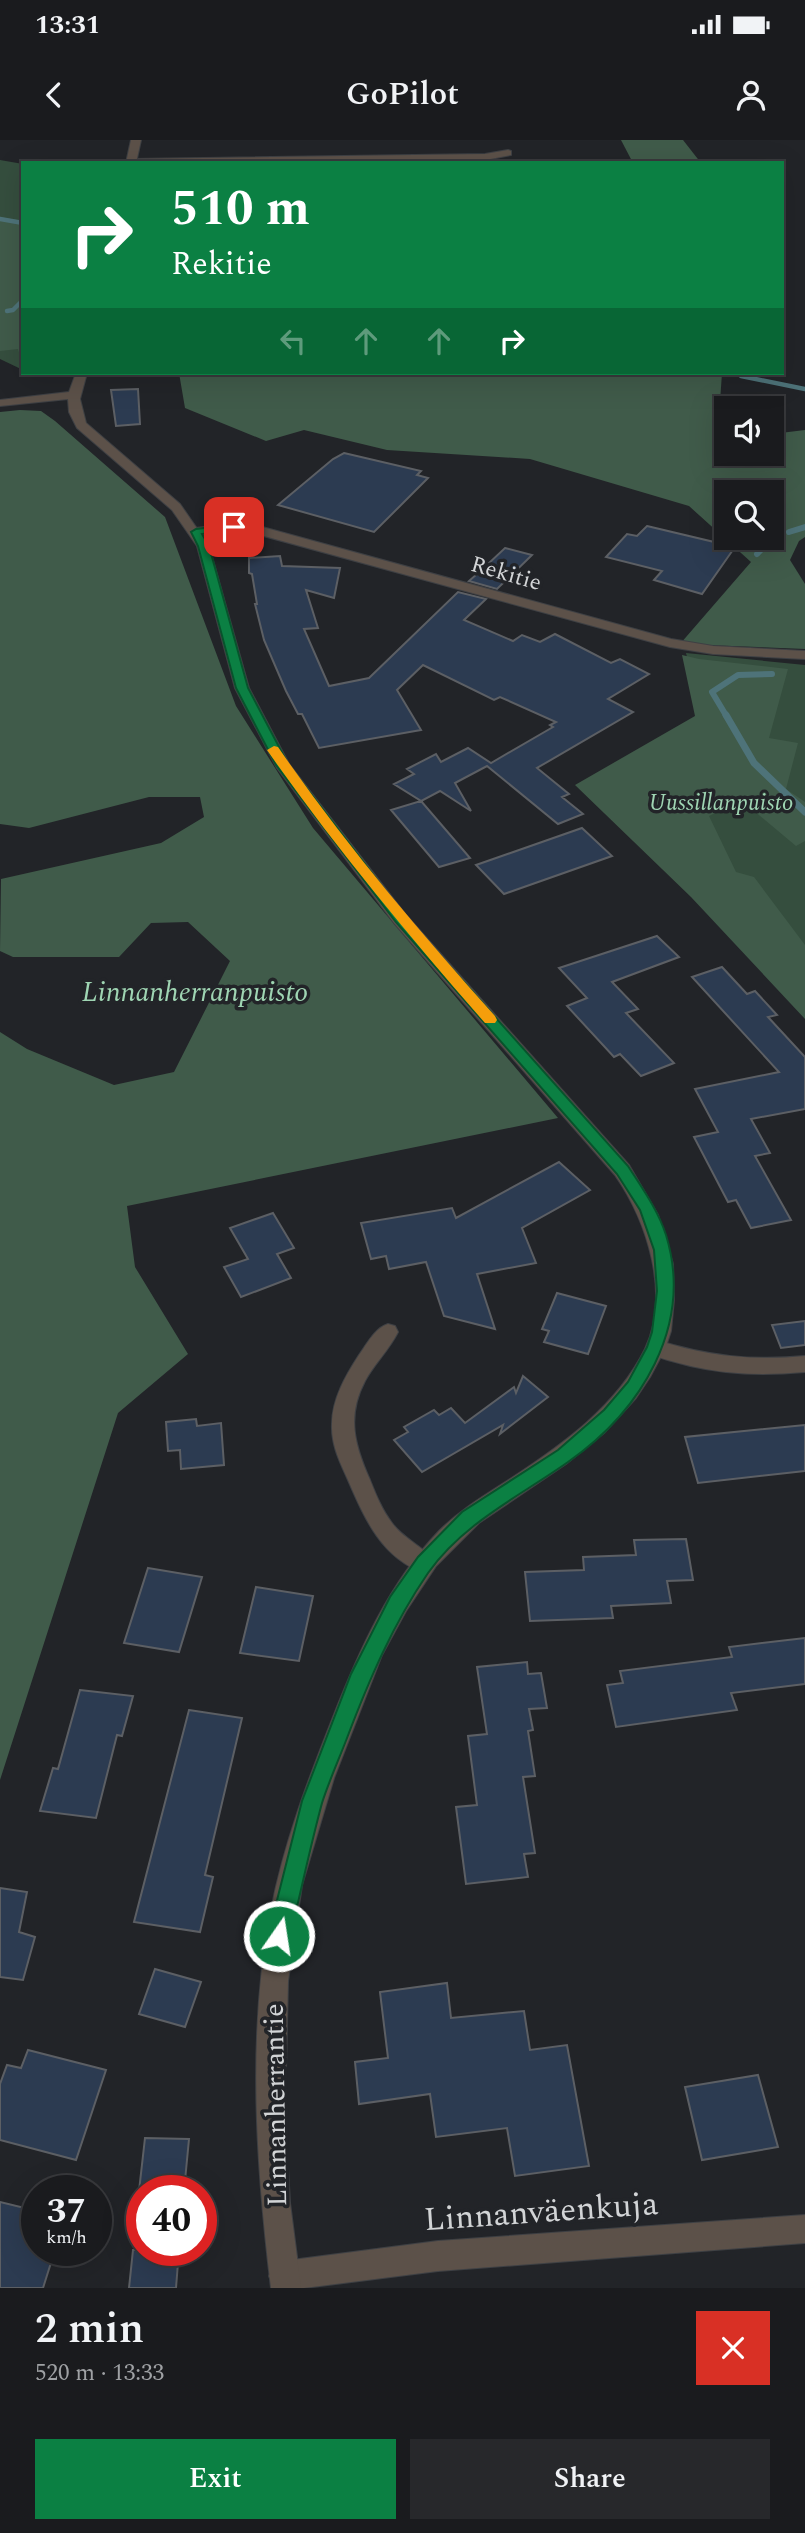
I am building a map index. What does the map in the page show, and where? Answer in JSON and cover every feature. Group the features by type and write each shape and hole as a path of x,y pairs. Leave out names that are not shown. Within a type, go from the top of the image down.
{"street":[{"path":"131,161 136,140"},
{"path":"199,161 472,157 508,153"},
{"path":"0,403 73,395 80,375"},
{"name":"Linnanherrantie","path":"73,395 73,412 81,425 173,505 196,532 203,546 242,688 282,765 400,919 601,1144 647,1208 657,1232 664,1266 664,1312 656,1348 634,1386 592,1434 469,1517 424,1563 397,1603 361,1674 313,1801 279,1936 274,1990 272,2096 275,2183 285,2282"},
{"name":"Rekitie","path":"196,532 234,527 250,528 670,643 713,650 805,655"},
{"path":"388,1332 360,1367 342,1420 342,1439 380,1528 403,1551 424,1563"},
{"path":"656,1348 706,1365 760,1369 805,1364"},
{"name":"Linnanväenkuja","path":"285,2282 438,2256 805,2229"}],"green space":[{"path":"621,140 683,140 699,161 632,161"},
{"path":"0,160 21,164 21,369 0,359"},
{"path":"0,217 21,221 21,360 18,349 0,351"},
{"path":"179,375 722,375 720,396 714,396 714,466 784,466 784,433 805,430 805,537 799,541 790,560 805,584 805,649 680,644 751,562 738,550 784,550 784,480 714,480 714,529 689,506 530,459 387,450 304,430 266,441 185,408"},
{"name":"Linnanherranpuisto","path":"41,411 55,421 165,517 236,706 313,828 558,1118 127,1206 135,1267 188,1354 118,1413 0,1780 0,1032 27,1049 114,1085 174,1072 230,961 188,922 151,923 119,957 13,957 0,951 1,879 161,843 204,817 200,797 149,797 29,828 0,824 0,412"},
{"name":"Uussillanpuisto","path":"686,653 805,665 805,1012 694,893 701,718"},
{"name":"Uussillanpuisto","path":"682,655 788,669 769,738 798,743 786,789 805,802 805,841 796,846 741,800 709,816 736,872 754,877 805,945 805,1019 691,897 575,785 695,716"}],"building":[{"path":"138,389 140,424 116,426 111,390"},
{"path":"344,453 421,471 417,475 428,478 374,532 278,505"},
{"path":"647,526 714,542 714,550 733,550 702,594 654,580 662,571 606,557 627,534 637,536"},
{"path":"505,548 532,555 497,589 469,581 477,574 486,575 488,564"},
{"path":"280,556 282,566 340,568 334,598 306,590 318,628 304,629 329,686 369,678 458,592 486,599 464,620 513,641 522,635 540,642 555,634 611,663 620,659 649,674 608,699 633,712 537,768 569,794 562,797 583,814 558,824 487,766 455,783 471,811 440,791 421,801 394,784 414,774 407,769 436,754 441,762 468,748 491,763 553,727 550,725 556,722 500,697 494,700 423,665 397,690 421,730 319,748 302,714 298,714 286,691 264,640 255,604 249,558"},
{"path":"421,801 470,858 439,867 391,810"},
{"path":"582,828 612,856 504,894 476,865"},
{"path":"657,936 679,957 612,982 638,1009 626,1013 674,1063 641,1076 620,1054 614,1057 567,1006 587,998 559,968"},
{"path":"722,967 747,994 755,991 777,1015 768,1017 805,1057 805,1109 751,1119 770,1153 755,1156 791,1220 751,1228 736,1200 728,1202 694,1137 718,1132 695,1089 779,1072 692,977"},
{"path":"559,1162 590,1190 522,1228 536,1263 477,1274 495,1329 444,1316 426,1262 389,1269 386,1256 371,1259 361,1223 452,1208 456,1218"},
{"path":"273,1213 294,1248 277,1254 291,1278 241,1297 224,1267 248,1259 230,1228"},
{"path":"557,1293 606,1306 588,1354 544,1342 549,1331 542,1329"},
{"path":"805,1321 805,1345 781,1348 772,1325"},
{"path":"523,1376 548,1397 500,1434 503,1425 422,1472 394,1440 408,1432 404,1427 434,1410 439,1415 451,1408 465,1423 514,1387 516,1393"},
{"path":"196,1419 197,1426 221,1423 224,1465 181,1469 180,1450 168,1451 166,1422"},
{"path":"805,1425 805,1471 698,1483 685,1437"},
{"path":"686,1539 693,1580 667,1581 671,1603 611,1606 613,1618 530,1621 525,1572 584,1570 583,1557 636,1555 634,1540"},
{"path":"148,1568 202,1577 179,1652 124,1643"},
{"path":"256,1587 313,1596 299,1661 240,1653"},
{"path":"805,1638 805,1684 731,1693 737,1710 616,1727 607,1685 623,1683 620,1671 732,1657 729,1647"},
{"path":"527,1662 528,1674 541,1673 547,1708 529,1709 533,1730 528,1731 535,1776 523,1777 535,1853 524,1854 528,1877 466,1884 456,1807 477,1805 468,1736 487,1734 477,1667"},
{"path":"80,1690 133,1696 122,1736 117,1735 96,1818 40,1811 53,1768 58,1769"},
{"path":"189,1710 242,1718 205,1875 213,1877 200,1932 134,1922"},
{"path":"0,1888 27,1892 19,1932 35,1937 23,1980 0,1977"},
{"path":"155,1969 201,1982 185,2027 139,2014"},
{"path":"447,1983 451,2018 524,2011 530,2050 567,2045 589,2166 515,2176 507,2128 436,2137 430,2094 359,2104 355,2062 388,2058 380,1992"},
{"path":"28,2050 106,2070 76,2160 0,2140 0,2084 7,2065 21,2068"},
{"path":"758,2075 778,2147 702,2160 685,2087"},
{"path":"145,2138 189,2139 186,2175 141,2175"},
{"path":"0,2202 21,2207 21,2266 50,2266 43,2288 0,2288"},
{"path":"131,2266 178,2266 176,2288 129,2288"}],"waterway":[{"path":"0,219 21,223"},
{"path":"7,311 13,310 21,302"},
{"path":"741,376 805,389"},
{"path":"789,532 805,527"},
{"path":"757,554 761,550"},
{"path":"727,717 712,692 738,675 772,674"},
{"path":"726,715 754,763 805,812"}],"slow traffic":[{"path":"274,750 319,816 400,919 490,1020"}],"route":[{"path":"234,527 196,532 203,546 242,688 282,765 400,919 622,1170 638,1192 657,1232 662,1250 665,1291 661,1332 656,1348 634,1386 610,1415 592,1434 565,1455 469,1517 424,1563 397,1603 361,1674 313,1801 279,1936"}]}
